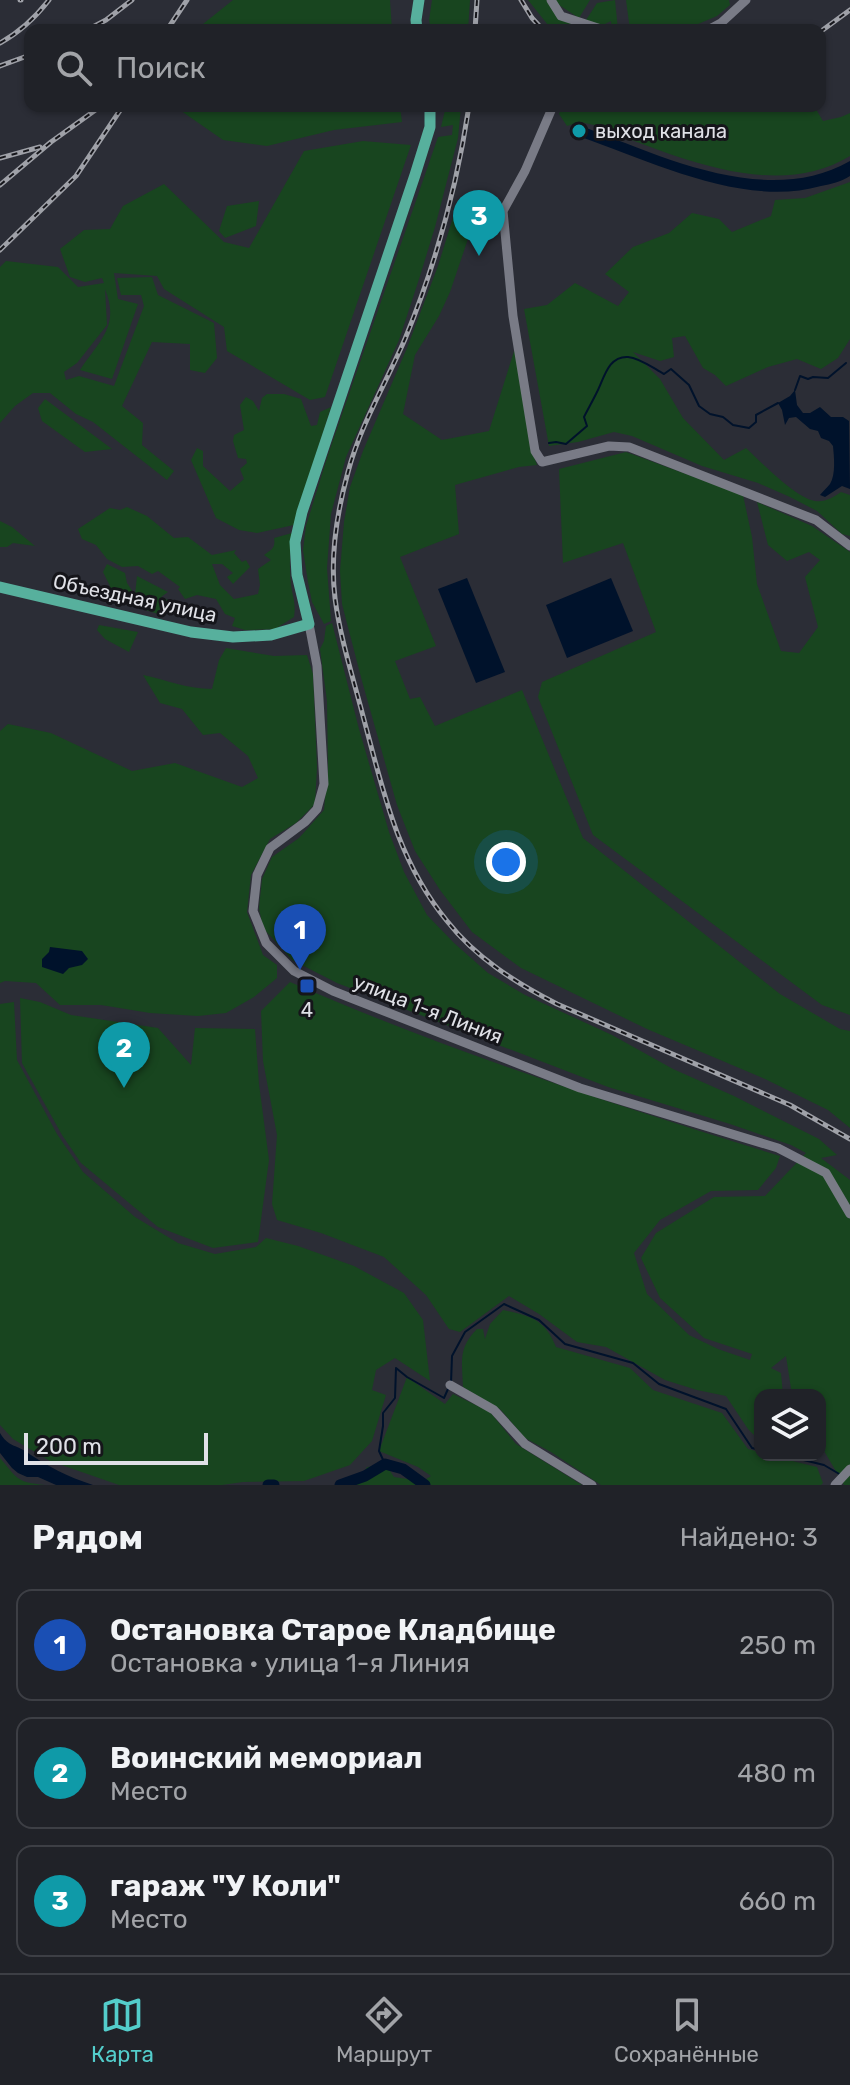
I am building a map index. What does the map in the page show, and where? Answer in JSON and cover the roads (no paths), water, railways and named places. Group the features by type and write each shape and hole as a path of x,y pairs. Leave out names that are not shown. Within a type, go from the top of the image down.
{"main road":[{"path":"416,24 419,0"},
{"path":"309,624 296,564 295,542 302,512 430,127 430,112"},
{"name":"Объездная улица","path":"0,587 191,632 233,637 271,635 309,624"}],"street":[{"path":"551,0 561,16 586,24"},
{"path":"719,24 746,0"},
{"path":"550,112 525,171 503,211 513,316 535,451 542,462 609,446 629,447 816,520 850,546"},
{"name":"улица 1-я Линия","path":"309,624 317,666 324,784 317,809 270,848 257,875 253,911 266,943 294,971 333,991 580,1088 778,1148 826,1173 850,1214"},
{"path":"450,1385 494,1410 525,1444 592,1485"},
{"path":"836,1484 850,1469"}],"water":[{"path":"584,127 647,152 716,173 751,179 785,180 818,174 850,161 850,176 832,184 792,191 730,187 668,169 581,137"},
{"path":"795,390 797,405 803,413 820,407 831,417 843,417 849,421 850,489 842,486 825,497 820,495 833,475 833,446 821,438 818,431 810,429 796,417 789,418 785,425 778,403"},
{"path":"467,578 505,672 476,683 438,589"},
{"path":"611,578 633,631 567,658 546,605"},
{"path":"50,947 82,951 88,959 63,974 42,967 42,959"},
{"path":"0,1433 8,1443 93,1485 56,1485 18,1473 0,1453"}],"waterway":[{"path":"549,443 566,444 587,426 584,417 604,376 615,360 621,358 637,359 664,374 671,369 689,385 699,406 733,425 749,428 756,422 756,415 778,403"},
{"path":"795,390 800,376 808,379 828,378 846,363"},
{"path":"451,1383 452,1356 465,1332 504,1304 539,1320 565,1344 633,1363 659,1384 726,1409 754,1448"},
{"path":"385,1464 379,1451 383,1413 395,1398 396,1368 444,1398 448,1389"},
{"path":"808,1461 824,1465 841,1475"},
{"path":"340,1485 365,1476 385,1464 403,1469 425,1485"},
{"path":"268,1485 274,1485"}],"railway":[{"path":"27,24 49,0"},
{"path":"98,24 132,0"},
{"path":"171,24 187,0"},
{"path":"475,24 477,0"},
{"path":"521,0 538,24"},
{"path":"826,28 850,10"},
{"path":"0,43 24,26"},
{"path":"0,66 24,57"},
{"path":"0,185 93,112"},
{"path":"0,250 76,176 119,112"},
{"path":"468,112 452,195 436,253 405,339 353,455 336,535 333,567 340,628 394,823 430,898 458,934 498,968 557,1004 790,1105 850,1139"},
{"path":"0,158 40,147"}],"place":[{"name":"выход канала","path":"579,131"},
{"name":"гараж \"У Коли\"","path":"479,256"},
{"name":"Остановка Старое Кладбище","path":"300,970"},
{"name":"4","path":"307,986"},
{"name":"Воинский мемориал","path":"124,1088"}]}
